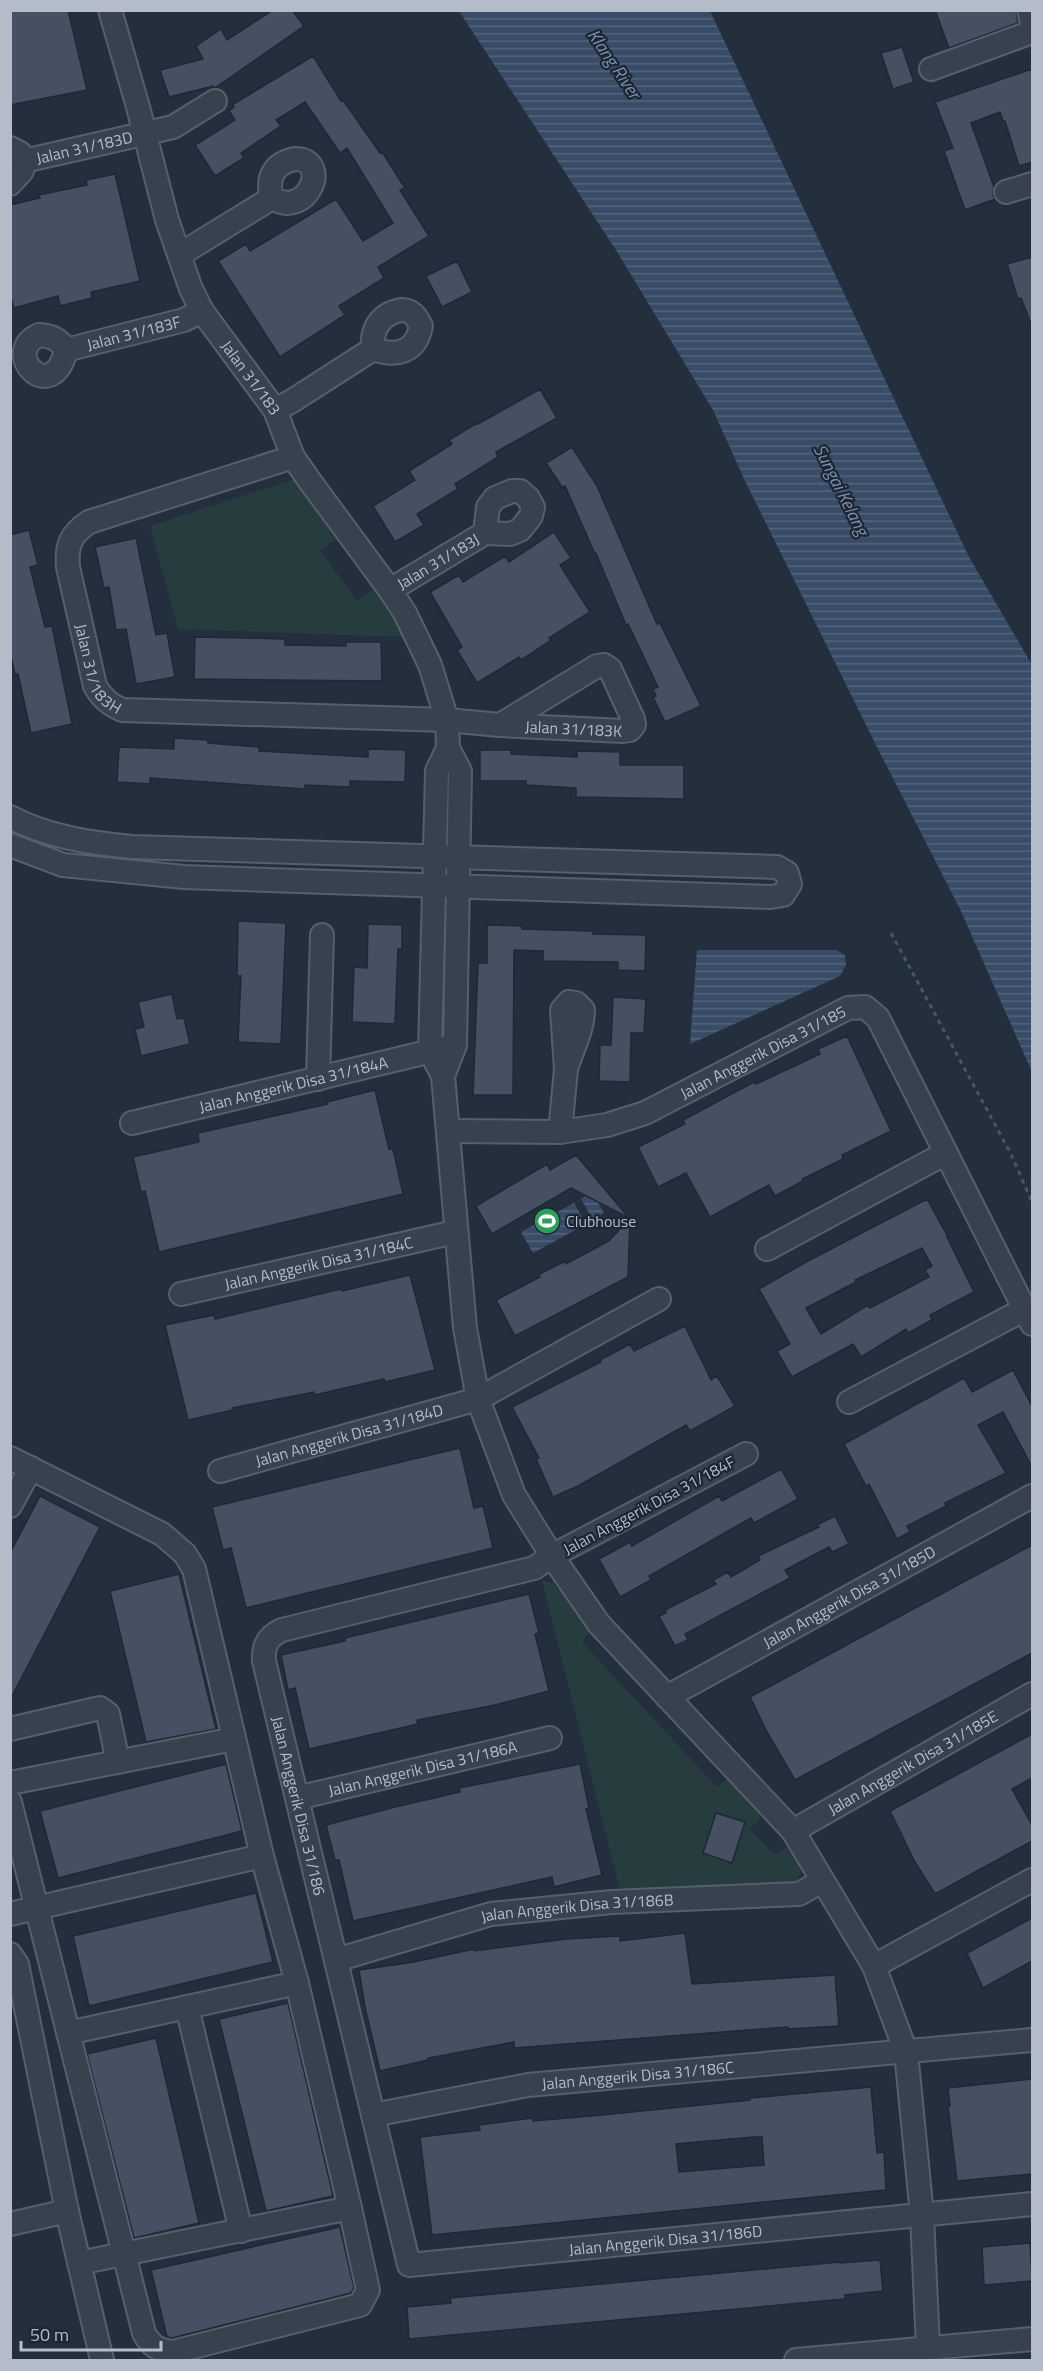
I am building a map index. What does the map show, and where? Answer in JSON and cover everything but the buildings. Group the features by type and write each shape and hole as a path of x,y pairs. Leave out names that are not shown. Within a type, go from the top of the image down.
{"street":[{"name":"Jalan 31/183","path":"110,10 167,220 191,289 202,311 275,410 293,456 405,613 430,665 447,720 448,748"},
{"path":"1029,10 1032,23"},
{"path":"932,69 1032,32"},
{"name":"Jalan 31/183D","path":"10,184 22,171 17,155 173,127 215,101"},
{"path":"1005,192 1032,184"},
{"path":"179,255 272,198"},
{"name":"Jalan 31/183F","path":"66,350 184,320 202,311"},
{"path":"275,410 373,349"},
{"name":"Jalan 31/183H","path":"293,456 89,522 76,531 69,542 68,567 95,686 110,704 122,710 447,720"},
{"name":"Jalan 31/183J","path":"390,590 485,533"},
{"name":"Jalan 31/183K","path":"447,720 501,725 623,731 630,730 634,725 610,669 604,665 597,666 501,725"},
{"path":"448,748 437,771 429,1051 443,1076 465,1328 478,1399 514,1495 552,1556 599,1624 793,1831 874,1966 906,2052 922,2215 928,2348"},
{"path":"443,1076 454,1045 460,797 460,771 448,748"},
{"path":"437,797 460,797"},
{"path":"10,817 43,831 91,843 132,847 777,867 787,873 790,884 783,895 770,897 173,876 63,865 10,845"},
{"path":"318,1079 322,935"},
{"name":"Jalan Anggerik Disa 31/185","path":"448,1131 560,1132 607,1125 645,1113 848,1008 865,1007 878,1018 1029,1316"},
{"name":"Jalan Anggerik Disa 31/184A","path":"132,1123 454,1045"},
{"path":"560,1132 566,1069"},
{"path":"767,1250 946,1153"},
{"name":"Jalan Anggerik Disa 31/184C","path":"181,1294 455,1232"},
{"name":"Jalan Anggerik Disa 31/184D","path":"220,1471 478,1399 659,1299"},
{"path":"849,1402 1029,1316"},
{"name":"Jalan Anggerik Disa 31/184F","path":"552,1556 746,1454"},
{"path":"10,1458 162,1534 186,1554 194,1569 262,1856 297,1983 350,2208 368,2290 360,2305 184,2350 162,2350 154,2348 149,2342 144,2333 10,1802"},
{"path":"10,1506 31,1468"},
{"name":"Jalan Anggerik Disa 31/185D","path":"667,1697 1032,1496"},
{"name":"Jalan Anggerik Disa 31/186","path":"409,2265 263,1651 273,1634 534,1568 552,1556"},
{"name":"Jalan Anggerik Disa 31/185E","path":"793,1831 1032,1694"},
{"path":"10,1729 100,1708 108,1714 118,1762"},
{"name":"Jalan Anggerik Disa 31/186A","path":"297,1798 550,1738"},
{"path":"10,1783 234,1739"},
{"path":"10,1914 262,1856"},
{"path":"874,1966 1032,1880"},
{"name":"Jalan Anggerik Disa 31/186B","path":"336,1960 491,1914 612,1902 799,1894 822,1881"},
{"path":"10,1954 17,1964 67,2211 102,2361"},
{"path":"68,2033 297,1983"},
{"path":"187,2007 241,2230"},
{"name":"Jalan Anggerik Disa 31/186C","path":"373,2115 528,2085 1032,2040"},
{"name":"Jalan Anggerik Disa 31/186D","path":"409,2265 1032,2204"},
{"path":"79,2263 350,2208"},
{"path":"10,2224 67,2211"},
{"path":"796,2361 1032,2339"}],"path":[{"path":"891,933 1011,1154 1032,1202"}],"green space":[{"path":"297,478 335,540 320,550 357,601 373,589 393,615 403,637 178,629 150,526"},
{"path":"542,1580 554,1584 589,1625 592,1630 582,1642 717,1787 732,1775 747,1791 756,1805 760,1818 749,1828 774,1855 786,1847 797,1860 801,1872 797,1880 786,1885 621,1894"}],"water":[{"path":"459,11 710,11 969,557 1032,665 1032,1072 960,909 745,481 713,410 616,250"},
{"path":"697,950 836,950 845,955 846,965 840,976 690,1044"},
{"path":"592,1192 604,1213 593,1220 581,1199"},
{"path":"574,1203 586,1224 533,1253 521,1232"}],"place":[{"name":"Clubhouse","path":"547,1221"}],"water label":[{"name":"Klang River","path":"614,64"},
{"name":"Sungai Kelang","path":"841,490"}]}
